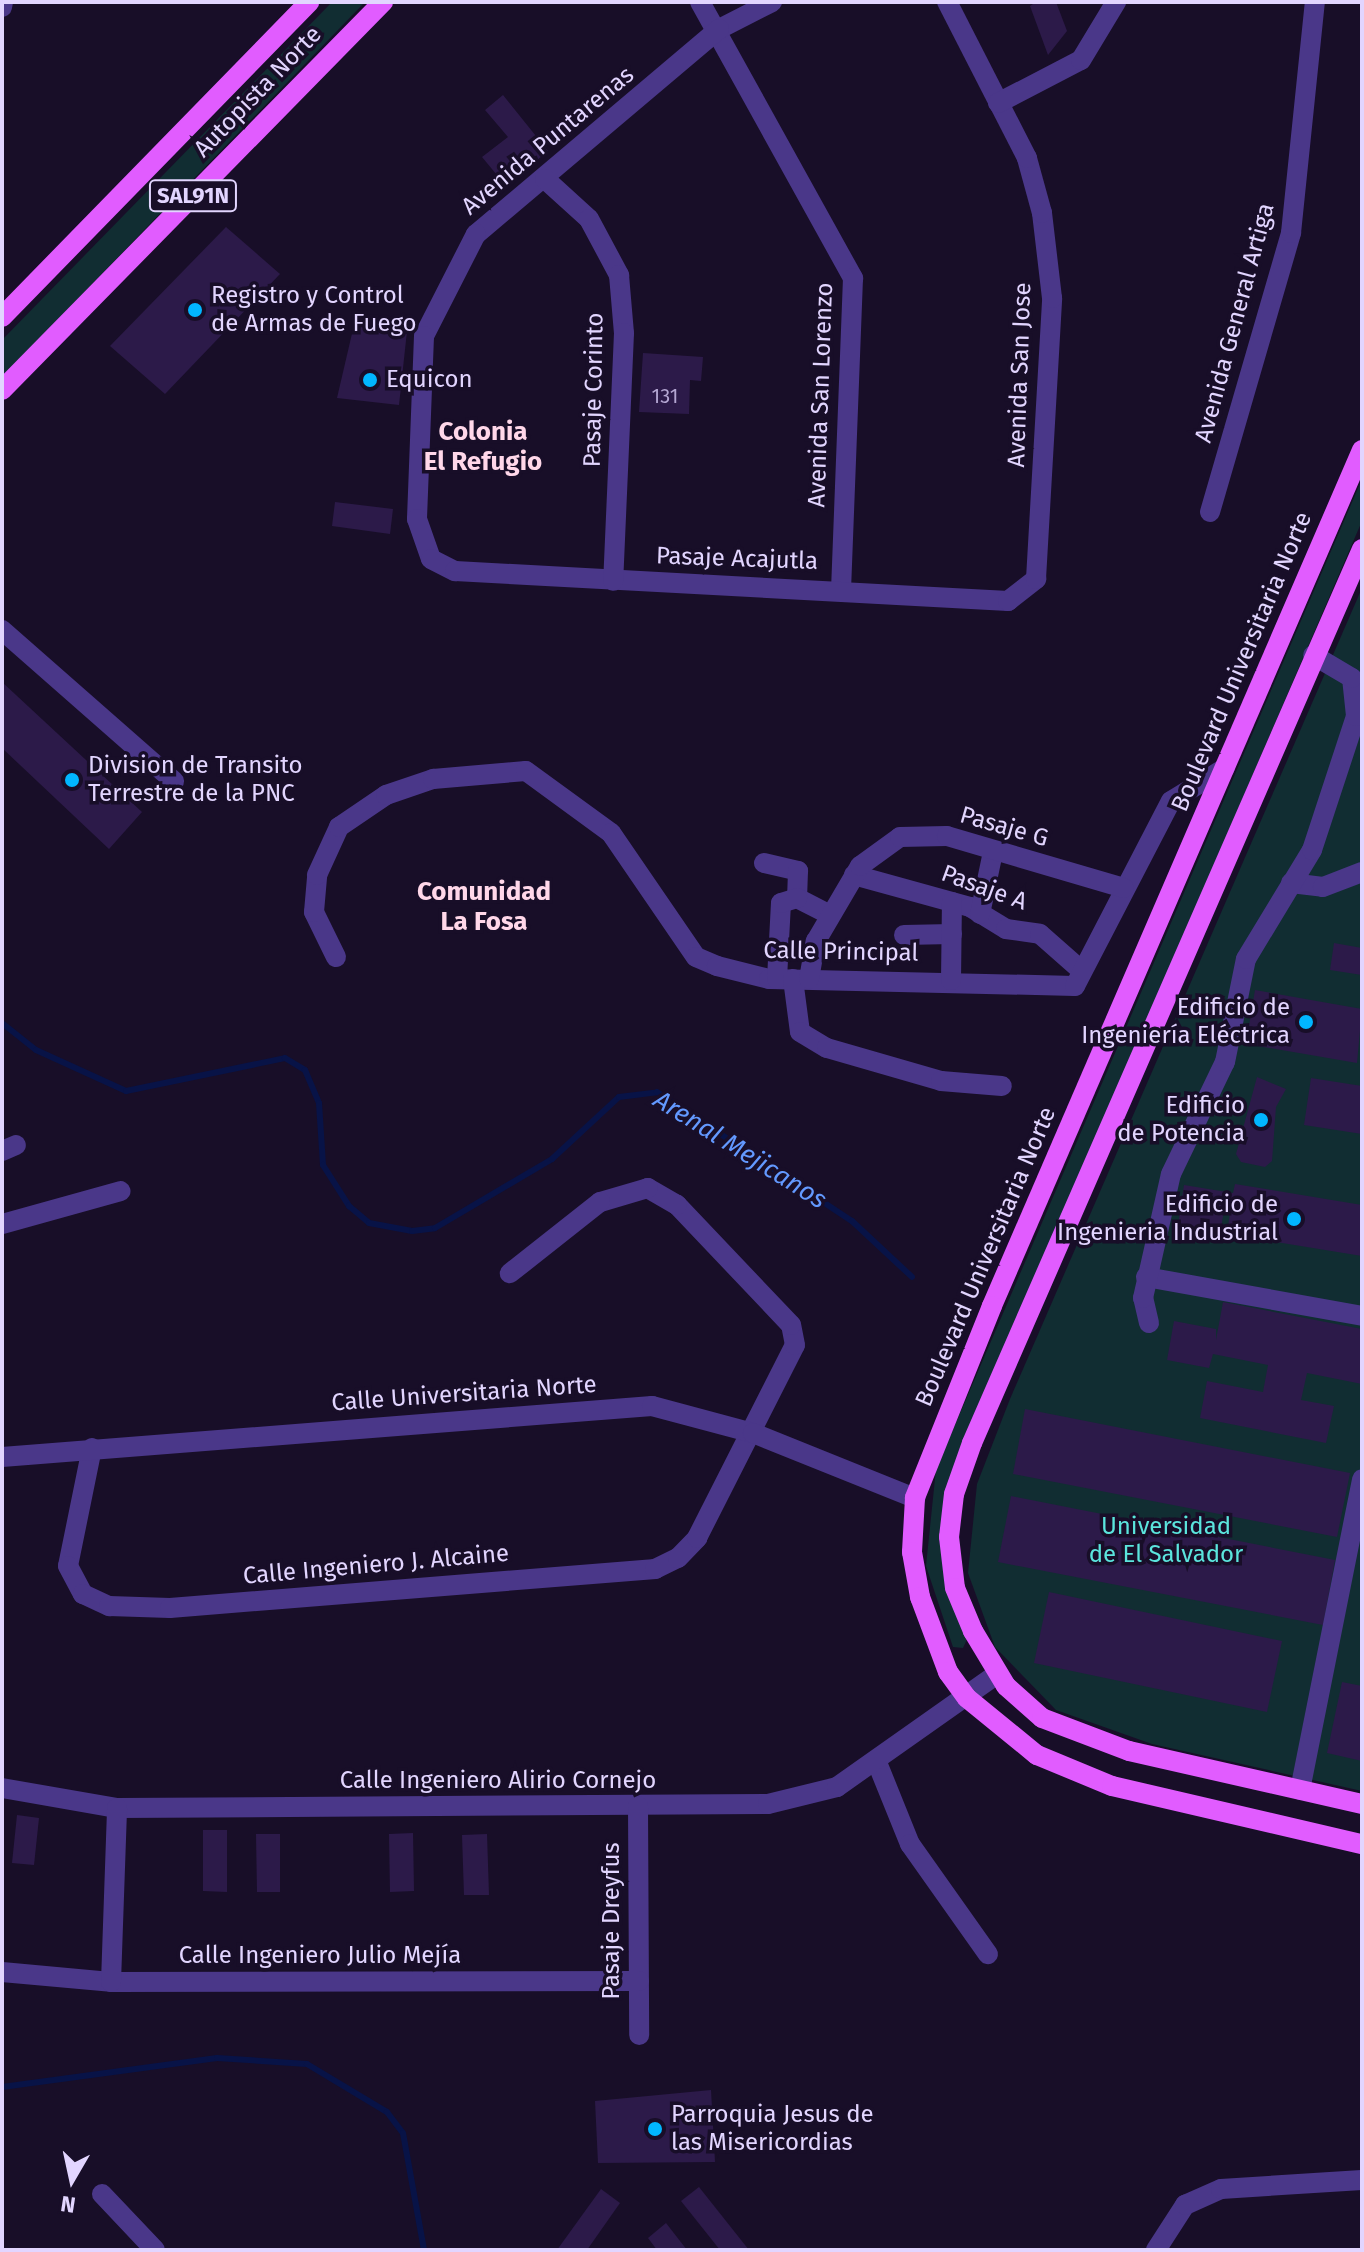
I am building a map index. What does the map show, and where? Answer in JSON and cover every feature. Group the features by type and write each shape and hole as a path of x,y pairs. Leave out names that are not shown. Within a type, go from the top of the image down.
{"main road":[{"name":"Autopista Norte","path":"2,317 309,2"},
{"name":"Autopista Norte","path":"2,390 383,2"},
{"name":"Boulevard Universitaria Norte","path":"1362,450 915,1498 920,1597 933,1642 967,1698 1063,1769 1362,1844"},
{"path":"1362,549 1313,655 954,1494 955,1588 997,1674 1029,1709 1083,1737 1362,1804"}],"street":[{"name":"Avenida San Lorenzo","path":"700,2 719,29 853,278 841,589"},
{"name":"Avenida Puntarenas","path":"431,559 417,519 424,336 476,234 545,179 719,29 772,2"},
{"name":"Avenida San Jose","path":"947,2 1030,172 1052,298 1036,579"},
{"path":"998,103 1081,60 1116,2"},
{"name":"Avenida General Artiga","path":"1210,512 1291,233 1315,2"},
{"name":"Pasaje Corinto","path":"545,179 589,219 619,275 624,333 613,581"},
{"name":"Pasaje Acajutla","path":"431,559 455,571 613,581 841,589 1008,601 1036,579"},
{"path":"2,630 174,781"},
{"path":"1149,1323 1146,1277 1171,1174 1225,1062 1236,985 1312,850 1356,716 1352,678 1313,655"},
{"path":"1082,971 1171,801 1225,768"},
{"name":"Calle Principal","path":"336,957 314,912 317,875 339,827 386,795 433,779 526,771 626,849 696,957 793,979 951,980 1075,986 1082,971"},
{"name":"Pasaje G","path":"793,979 854,875 900,837 947,836 1124,888"},
{"path":"980,914 993,852"},
{"path":"764,863 798,871 797,898"},
{"path":"1291,883 1323,887 1362,872"},
{"name":"Pasaje A","path":"854,875 952,902 980,914 995,926 1053,940 1082,971"},
{"path":"830,915 797,898 781,903 800,1032 827,1048 941,1081 1002,1086"},
{"path":"951,980 952,902"},
{"path":"904,935 952,934"},
{"path":"2,1224 121,1191"},
{"name":"Calle Ingeniero J. Alcaine","path":"92,1448 68,1566 83,1594 109,1606 170,1608 655,1569 697,1538 753,1433 796,1337 661,1192 626,1191 600,1202 510,1273"},
{"path":"1146,1277 1362,1316"},
{"name":"Calle Universitaria Norte","path":"2,1457 652,1406 753,1433 915,1498"},
{"path":"1300,1790 1362,1479"},
{"name":"Calle Ingeniero Alirio Cornejo","path":"2,1788 117,1808 638,1806 803,1798 837,1787 997,1674"},
{"path":"876,1760 910,1844 988,1954"},
{"name":"Pasaje Dreyfus","path":"638,1806 639,2035"},
{"path":"111,1982 117,1808"},
{"name":"Calle Ingeniero Julio Mejía","path":"2,1972 111,1982 639,1981"},
{"path":"1156,2250 1185,2205 1221,2189 1362,2180"},
{"path":"102,2194 155,2250"}],"green space":[{"path":"332,2 365,2 2,377 2,340"},
{"path":"1362,479 1362,521 1139,1039 940,1536 946,1585 968,1637 963,1648 953,1647 926,1566 936,1469"},
{"name":"Universidad de El Salvador","path":"1362,588 1362,1791 1152,1744 1056,1710 995,1647 968,1573 977,1484 1010,1399"}],"building":[{"path":"1036,2 1056,2 1067,31 1048,55 1030,6"},
{"path":"503,95 548,151 506,186 482,157 508,137 485,110"},
{"name":"Registro y Control de Armas de Fuego","path":"226,227 280,274 165,394 110,346"},
{"name":"Equicon","path":"354,325 407,331 399,405 337,398"},
{"path":"643,353 703,357 701,381 690,380 689,414 639,412"},
{"path":"335,502 393,509 390,534 332,526"},
{"name":"Division de Transito Terrestre de la PNC","path":"2,682 142,812 109,849 2,748"},
{"path":"1334,943 1362,948 1362,975 1330,970"},
{"name":"Edificio de Ingeniería Eléctrica","path":"1255,990 1362,1009 1357,1063 1246,1044"},
{"name":"Edificio de Potencia","path":"1257,1077 1286,1089 1276,1107 1272,1161 1265,1167 1241,1162 1236,1154"},
{"path":"1311,1078 1362,1086 1362,1134 1304,1125"},
{"name":"Edificio de Ingenieria Industrial","path":"1235,1184 1362,1205 1362,1256 1227,1234 1230,1212 1224,1211 1220,1233 1178,1225 1184,1185 1233,1193"},
{"path":"1223,1302 1362,1329 1362,1384 1307,1373 1301,1400 1334,1406 1326,1443 1200,1418 1207,1381 1263,1392 1268,1365 1213,1354 1209,1368 1167,1360 1174,1321 1216,1329 1216,1340"},
{"path":"1025,1409 1350,1473 1337,1537 1013,1474"},
{"path":"1011,1496 1335,1560 1323,1625 998,1562"},
{"path":"1049,1592 1282,1641 1267,1712 1034,1663"},
{"path":"1342,1682 1362,1686 1362,1761 1327,1753"},
{"path":"17,1815 39,1818 34,1865 12,1863"},
{"path":"203,1830 227,1830 227,1892 203,1891"},
{"path":"413,1833 414,1891 390,1892 389,1834"},
{"path":"256,1834 280,1834 280,1892 257,1892"},
{"path":"487,1834 489,1895 464,1895 462,1835"},
{"name":"Parroquia Jesus de las Misericordias","path":"711,2090 715,2162 598,2163 595,2101"},
{"path":"699,2187 749,2250 720,2250 681,2201"},
{"path":"601,2189 620,2203 587,2250 557,2250"},
{"path":"666,2223 687,2250 657,2250 648,2238"}],"waterway":[{"name":"Arenal Mejicanos","path":"2,1023 36,1050 126,1091 285,1058 305,1070 319,1103 323,1165 349,1206 369,1223 412,1231 435,1228 552,1159 619,1097 657,1092 852,1221 912,1277"},
{"path":"2,2087 217,2058 307,2064 387,2112 403,2133 424,2250"}],"place":[{"name":"Registro y Control de Armas de Fuego","path":"195,310"},
{"name":"Equicon","path":"370,380"},
{"name":"Division de Transito Terrestre de la PNC","path":"72,780"},
{"name":"Edificio de Ingeniería Eléctrica","path":"1306,1022"},
{"name":"Edificio de Potencia","path":"1261,1120"},
{"name":"Edificio de Ingenieria Industrial","path":"1294,1219"},
{"name":"Parroquia Jesus de las Misericordias","path":"655,2129"}],"district":[{"name":"Colonia El Refugio","path":"483,447"},
{"name":"Comunidad La Fosa","path":"484,907"}]}
